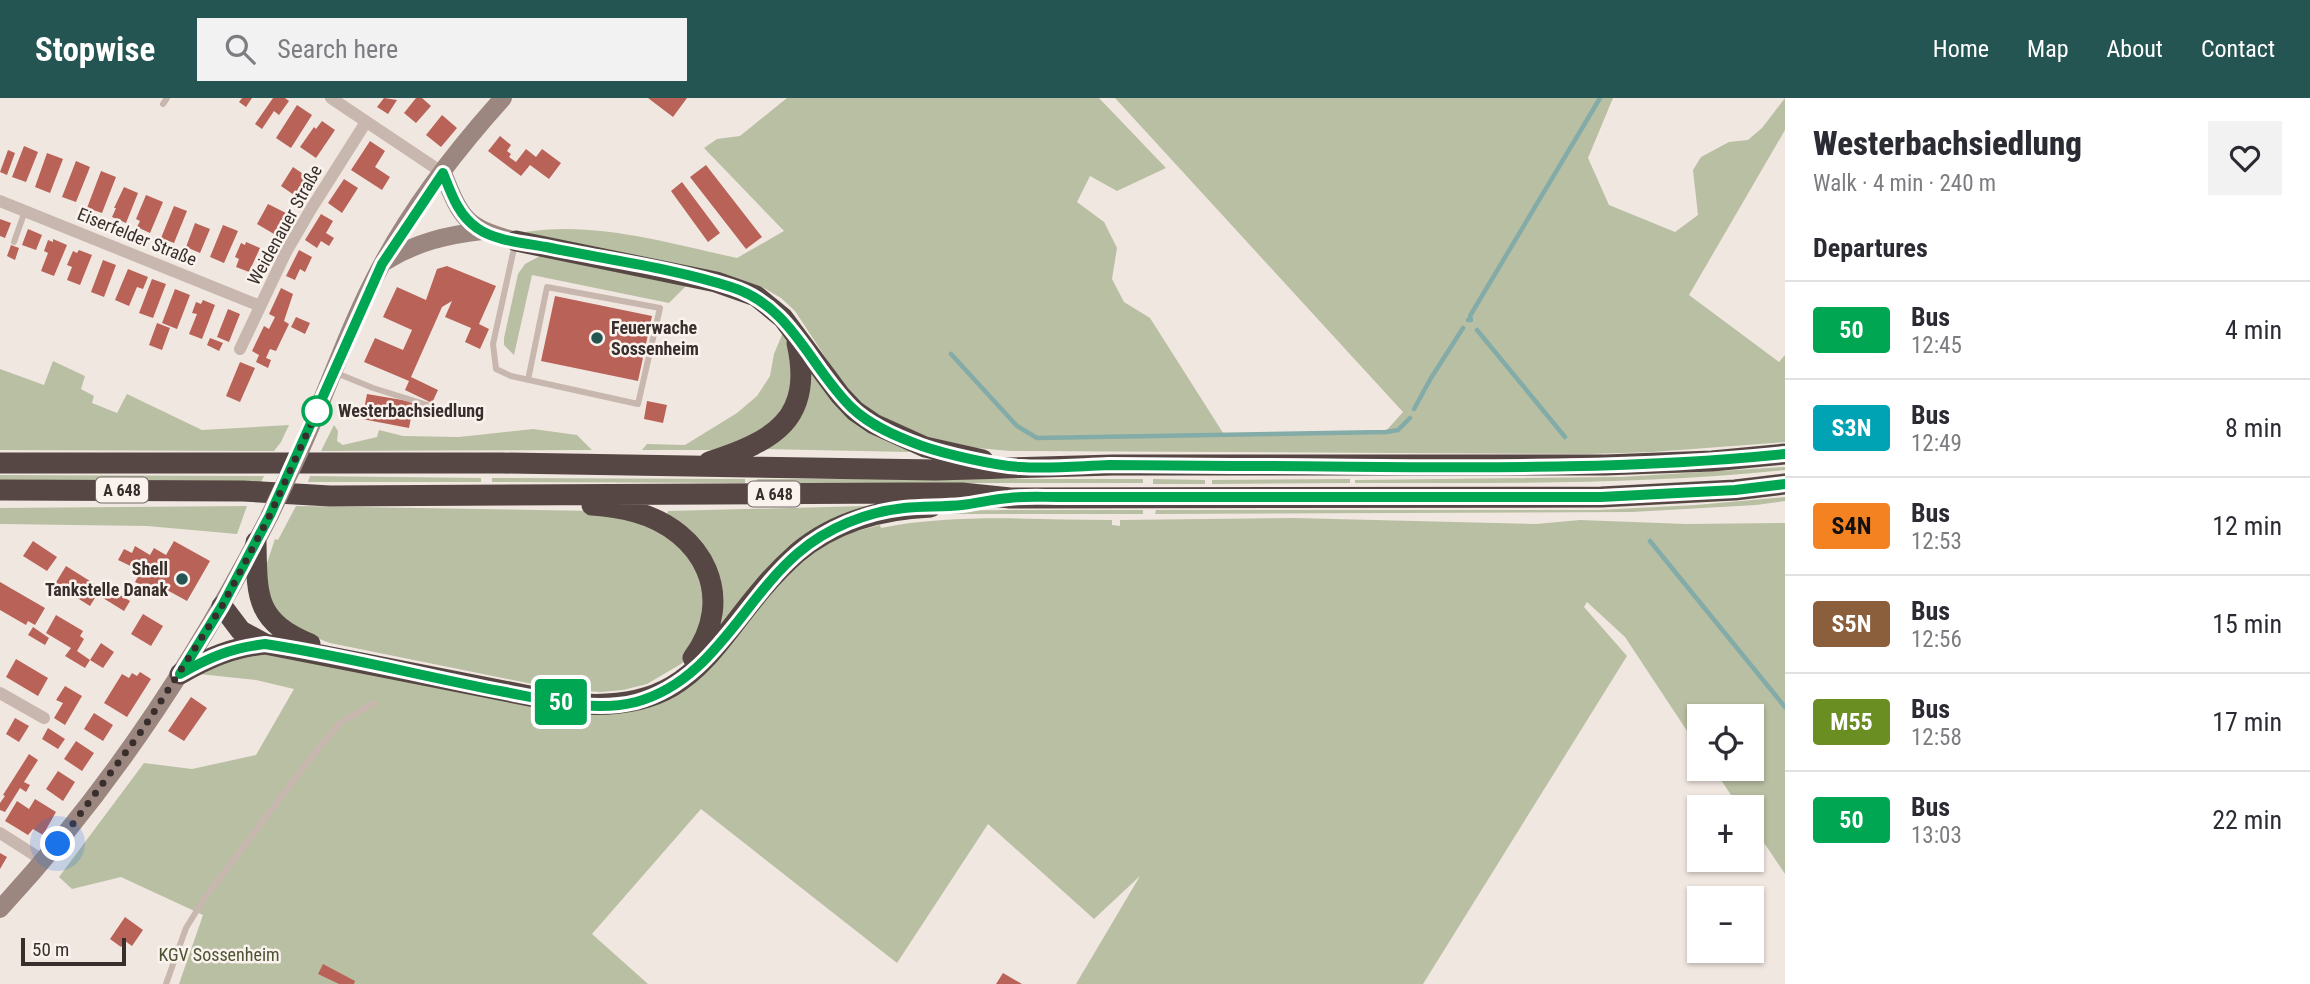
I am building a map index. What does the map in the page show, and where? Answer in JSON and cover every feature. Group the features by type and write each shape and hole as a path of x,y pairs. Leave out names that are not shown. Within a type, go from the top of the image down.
{"highway":[{"path":"516,241 739,289 772,307 783,318 840,395 874,425 925,447 1020,467"},
{"path":"691,468 745,450 764,440 782,425 795,408 803,382 796,338"},
{"name":"A 648","path":"0,463 502,463 936,470 1113,465 1605,465 1712,461 1785,454"},
{"name":"A 648","path":"0,490 243,491 330,496 962,494 1010,498 1601,497 1735,490 1785,484"},
{"path":"222,606 261,616 289,635 311,644 570,695 626,695 670,680 690,663 705,642 712,622 712,584 706,566 694,548 675,532 637,512 586,505 539,494"},
{"path":"222,606 241,631 265,644 560,702 601,705 635,702 666,691 694,671 782,568 809,545 840,526 870,514 903,508 961,505 1010,498"},
{"path":"256,542 257,583 265,612 273,624"},
{"path":"180,674 231,649 265,644"}],"main road":[{"path":"0,909 44,861 84,811 180,674 222,606 270,515 382,264 443,173 503,98"},
{"path":"443,173 463,215 482,231 516,241"},
{"path":"382,264 419,243 482,231"}],"street":[{"path":"331,98 443,173"},
{"name":"Weidenauer Straße","path":"240,349 310,209 366,121"},
{"name":"Eiserfelder Straße","path":"0,201 260,306"},
{"path":"0,693 44,718"},
{"path":"0,833 44,861"}],"lane":[{"path":"14,242 25,211"},
{"path":"516,241 493,344 496,369 511,376 528,380 638,404 660,308 547,287 528,380"},
{"path":"332,372 447,411"},
{"path":"166,984 186,928 204,898 340,723 374,703"}],"green space":[{"path":"787,98 1099,98 1166,168 1117,191 1090,176 1077,202 1104,222 1117,248 1112,279 1124,302 1150,318 1225,436 1385,432 1403,412 1115,98 1613,98 1588,158 1609,205 1675,232 1698,215 1693,170 1701,157 1729,142 1748,140 1762,128 1785,98 1785,130 1689,295 1779,362 1785,355 1785,442 1590,454 1011,451 942,445 908,434 861,404 845,387 795,311 781,298 762,287 719,273 525,232 551,229 605,231 737,258 784,231 704,148 717,139 740,136"},
{"path":"540,256 687,285 669,303 532,275 514,355 504,345 504,338 518,274 525,264"},
{"path":"784,330 793,353 793,390 771,425 749,438 715,450 642,450 647,444 685,445 737,413 757,396 770,376 774,354"},
{"path":"53,361 85,376 81,389 94,396 92,403 117,413 127,394 202,430 289,425 274,451 0,450 0,369 44,385"},
{"path":"810,366 907,448 909,452 759,449"},
{"path":"334,425 338,431 337,441 343,445 377,437 379,430 403,436 459,437 533,429 577,435 592,450 321,451"},
{"path":"1785,467 1785,470 1731,475 1624,481 1355,483 1355,480 1621,477"},
{"path":"0,475 264,476 261,482 0,481"},
{"path":"310,476 481,478 481,482 308,482"},
{"path":"492,478 745,479 745,483 492,482"},
{"path":"757,479 1143,479 1143,483 756,483"},
{"path":"1153,479 1205,480 1205,484 1153,484"},
{"path":"1350,479 1350,483 1212,484 1212,480"},
{"path":"1785,497 1785,501 1756,505 1632,512 1155,514 1156,510 1598,510"},
{"path":"247,506 237,534 147,526 0,524 0,508"},
{"path":"296,506 596,511 657,526 693,559 707,603 692,653 681,664 647,684 601,692 557,689 330,643 309,635 278,616 265,586 265,569 275,539 278,540"},
{"path":"866,506 718,634 721,607 667,514 668,511"},
{"name":"KGV Sossenheim","path":"1006,510 1143,510 1143,514 931,514 887,520 853,532 880,525 881,528 938,520 996,518 1112,520 1112,525 1120,526 1120,520 1294,518 1536,524 1580,520 1686,524 1785,523 1785,874 1764,843 1764,795 1731,795 1722,781 1764,781 1764,704 1687,704 1687,731 1625,637 1587,602 1584,607 1627,656 1423,984 1076,984 1140,876 1094,919 988,824 897,963 701,809 592,934 648,984 179,984 203,915 121,877 72,889 59,877 144,763 192,769 256,755 294,689 256,680 199,674 224,659 241,654 271,652 564,708 608,711 633,709 658,701 700,673 790,569 825,542 859,525 900,515"}],"building":[{"path":"242,98 252,98 246,107 239,102"},
{"path":"273,98 285,98 289,101 279,115 274,111 262,129 255,124"},
{"path":"384,98 397,100 388,114 377,107"},
{"path":"416,98 422,98 431,106 416,123 404,113"},
{"path":"648,98 687,98 673,117"},
{"path":"297,105 312,115 291,148 276,138"},
{"path":"442,115 457,128 441,147 426,135"},
{"path":"322,121 335,130 316,158 300,147 314,127 316,129"},
{"path":"500,136 511,145 507,151 511,154 509,157 516,162 526,149 536,157 542,149 561,163 549,179 530,165 521,176 488,151"},
{"path":"370,141 385,151 375,167 390,177 382,190 351,170"},
{"path":"24,146 38,152 26,182 12,177"},
{"path":"8,150 15,153 7,175 0,172"},
{"path":"47,153 63,159 50,193 35,187"},
{"path":"76,161 90,167 76,202 62,197"},
{"path":"706,165 762,237 746,249 690,177"},
{"path":"293,167 309,178 297,197 281,186"},
{"path":"101,171 116,177 102,213 87,208"},
{"path":"344,179 358,188 342,213 328,203"},
{"path":"682,182 720,233 708,242 671,191"},
{"path":"124,187 138,193 126,223 112,217"},
{"path":"146,195 163,202 150,233 137,227 140,221 136,219"},
{"path":"268,204 286,213 274,234 257,224"},
{"path":"174,206 187,211 174,243 161,238"},
{"path":"321,214 333,221 326,233 334,238 329,246 321,241 317,248 305,240"},
{"path":"0,219 11,223 5,238 0,236"},
{"path":"195,223 210,229 200,253 186,247"},
{"path":"223,225 238,231 224,263 210,257"},
{"path":"28,229 42,235 36,250 22,245"},
{"path":"53,239 67,245 54,276 41,271 48,253 44,251 48,240 53,242"},
{"path":"246,242 260,248 249,272 236,267 239,259 235,257 241,243 245,245"},
{"path":"11,245 19,248 15,260 7,256"},
{"path":"79,250 92,255 80,285 67,280 72,267 67,265 73,251 77,253"},
{"path":"299,250 312,257 305,272 300,269 295,280 286,276"},
{"path":"103,260 116,265 104,297 91,292"},
{"path":"447,266 496,286 479,324 489,329 480,349 465,342 471,328 445,317 452,301 442,307 411,377 438,390 432,403 405,390 409,381 364,362 375,338 403,350 412,330 383,317 397,287 426,300 437,269"},
{"path":"128,269 148,277 143,289 137,287 129,306 115,300"},
{"path":"152,279 166,284 153,318 139,313"},
{"path":"281,288 293,294 284,321 289,324 276,351 270,349 266,358 271,360 268,368 256,362 259,355 252,351 264,326 269,329 275,317 269,314"},
{"path":"175,289 190,295 177,329 162,323"},
{"name":"Feuerwache Sossenheim","path":"555,296 652,316 638,381 541,361"},
{"path":"203,300 215,305 202,339 189,334 197,314 192,313 196,302 201,304"},
{"path":"228,309 240,314 229,342 217,337"},
{"path":"296,317 310,323 305,334 291,327"},
{"path":"157,323 170,328 162,350 149,345"},
{"path":"210,338 223,343 219,351 207,345"},
{"path":"240,362 255,368 240,402 226,396"},
{"path":"367,394 414,402 409,428 362,419"},
{"path":"647,401 667,405 663,423 644,419"},
{"path":"33,541 57,557 47,571 23,556"},
{"path":"174,541 210,561 187,601 156,584 152,591 135,582 141,571 118,560 124,549 132,553 135,546 150,555 154,548 166,555"},
{"path":"66,566 101,588 90,606 55,584"},
{"path":"0,582 45,608 35,625 28,621 26,625 0,610"},
{"path":"109,588 130,601 124,611 103,598"},
{"path":"143,614 163,626 151,646 131,634"},
{"path":"56,615 83,631 80,636 84,639 77,651 90,660 85,668 65,656 71,648 46,633"},
{"path":"33,627 49,638 45,645 28,635"},
{"path":"101,643 114,652 103,668 90,660"},
{"path":"16,659 48,678 38,696 6,677"},
{"path":"140,672 151,679 127,717 104,703 122,674 129,678 132,673 137,676"},
{"path":"65,686 82,696 65,725 54,718 63,703 56,700"},
{"path":"191,697 207,708 184,741 168,731"},
{"path":"94,713 113,725 103,741 84,729"},
{"path":"15,718 29,726 19,742 6,734"},
{"path":"48,728 65,739 58,749 42,739"},
{"path":"76,741 94,753 82,771 64,759"},
{"path":"29,754 38,760 24,782 30,785 26,792 20,788 5,812 0,810 0,803 5,796 3,795"},
{"path":"58,771 75,782 63,801 46,789"},
{"path":"35,799 56,812 43,835 33,829 28,835 5,821 17,801 29,809"},
{"path":"0,853 7,857 0,869"},
{"path":"125,917 143,930 132,946 125,941 121,947 110,939"},
{"path":"323,964 355,981 354,984 339,984 318,974"},
{"path":"1003,973 1022,984 996,984"}],"waterway":[{"path":"1468,320 1471,320 1470,316 1600,98"},
{"path":"1414,409 1463,328"},
{"path":"1477,330 1565,437"},
{"path":"951,354 1017,426 1037,438 1386,432 1398,430 1410,418"},
{"path":"1650,541 1785,707"}],"bus line":[{"name":"50","path":"1785,454 1712,461 1605,465 1020,467 950,453 895,436 855,411 827,379 783,318 756,296 716,282 516,241 482,231 463,215 443,173 382,264 270,515 222,606 180,674 231,649 265,644 560,702 583,705 620,704 635,702 666,691 685,678 702,664 761,591 799,552 840,526 870,514 903,508 961,505 1010,498 1601,497 1735,490 1785,484"}],"place":[{"name":"Feuerwache Sossenheim","path":"597,338"},
{"name":"Westerbachsiedlung","path":"317,411"},
{"name":"Shell Tankstelle Danak","path":"182,579"}],"route":[{"path":"58,844 143,729 222,606 270,515 317,411"}]}
